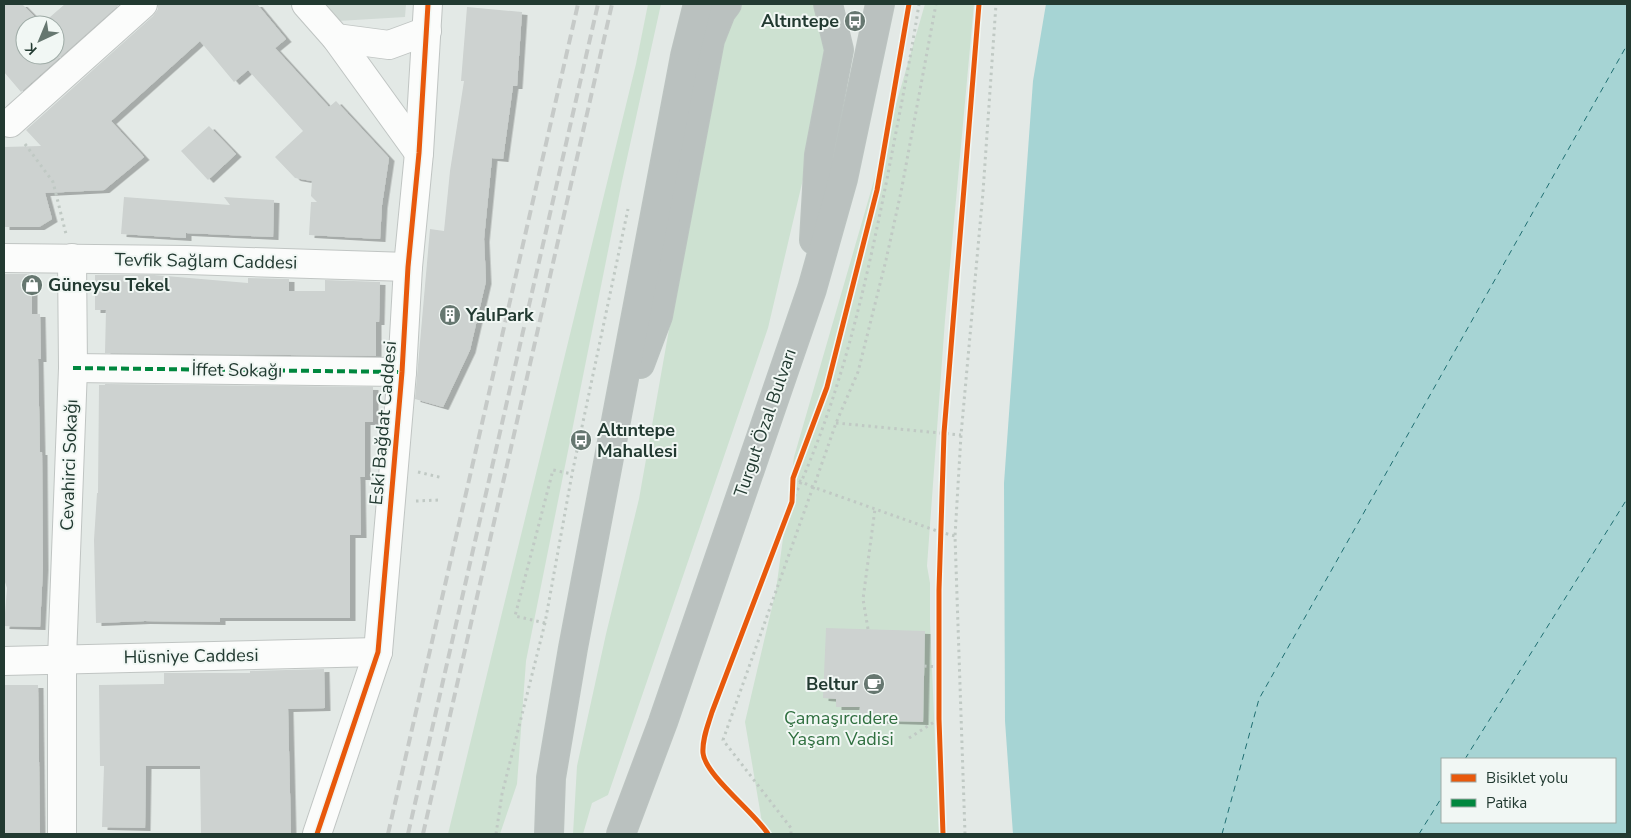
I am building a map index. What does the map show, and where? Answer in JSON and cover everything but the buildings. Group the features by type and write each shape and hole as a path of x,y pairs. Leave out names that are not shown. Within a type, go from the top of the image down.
{"highway":[{"path":"549,834 551,778 573,648 685,56 698,4"},
{"path":"614,436 658,316 710,40 721,12 727,4"},
{"path":"812,289 819,155 839,50 828,4"},
{"name":"Turgut Özal Bulvarı","path":"621,834 666,713 812,289 843,179 880,4"}],"street":[{"path":"10,123 144,4"},
{"path":"306,4 336,38 418,153"},
{"name":"Eski Bağdat Caddesi","path":"317,834 378,652 402,372 428,4"},
{"path":"336,38 389,45 426,31"},
{"name":"Tevfik Sağlam Caddesi","path":"4,258 196,260 408,267"},
{"name":"Cevahirci Sokağı","path":"62,834 62,659 73,368 72,258"},
{"name":"İffet Sokağı","path":"73,368 402,372"},
{"name":"Hüsniye Caddesi","path":"4,661 378,652"}],"path":[{"path":"789,511 813,458 842,370 871,259 912,52 919,4"},
{"path":"803,515 836,423 858,372 901,192 936,4"},
{"path":"965,834 955,536 961,435 983,192 996,4"},
{"path":"10,123 53,182 72,258"},
{"path":"496,834 502,794 545,623 572,474 628,205"},
{"path":"836,423 961,435"},
{"path":"944,442 945,424"},
{"path":"545,623 514,616 553,470 572,474"},
{"path":"792,502 793,478 796,471"},
{"path":"431,475 443,478"},
{"path":"793,478 813,487 955,536"},
{"path":"791,834 791,828 724,740 813,487"},
{"path":"868,629 863,599 875,509"},
{"path":"940,523 940,542"},
{"path":"939,657 939,676"},
{"path":"924,666 938,667"},
{"path":"939,711 939,729"},
{"path":"910,738 939,719"}],"shaded area":[{"path":"322,4 406,4 405,17 338,21"}],"green space":[{"path":"648,4 661,4 622,181 526,661 517,784 500,834 448,834 636,64"},
{"path":"740,4 813,5 825,33 827,77 768,328 608,795 592,803 583,834 573,834 577,766 606,634 639,499 720,41"},
{"name":"Çamaşırcıdere Yaşam Vadisi","path":"925,4 974,4 945,320 927,566 930,583 939,834 764,834 745,722 776,590 794,457"}],"water":[{"path":"1046,4 1627,4 1627,834 1013,834 1005,721 1004,483 1033,81"}],"ferry route":[{"path":"1222,834 1259,699 1627,45"},
{"path":"1466,758 1627,499"},
{"path":"1419,834 1441,799"}],"railway":[{"path":"388,834 578,4"},
{"path":"408,834 598,4"},
{"path":"423,834 612,4"}],"marked path":[{"path":"73,368 402,372"}],"cycle path":[{"path":"317,834 378,652 402,372 408,267 419,153 428,4"},
{"path":"768,834 762,825 712,772 703,753 703,743 712,712 792,502 793,478 827,387 877,190 909,4"},
{"path":"943,834 939,719 939,590 944,433 979,4"}],"place":[{"name":"Altıntepe","path":"855,21"},
{"name":"Güneysu Tekel","path":"32,285"},
{"name":"YalıPark","path":"450,315"},
{"name":"Altıntepe Mahallesi","path":"581,440"},
{"name":"Beltur","path":"874,684"}]}
